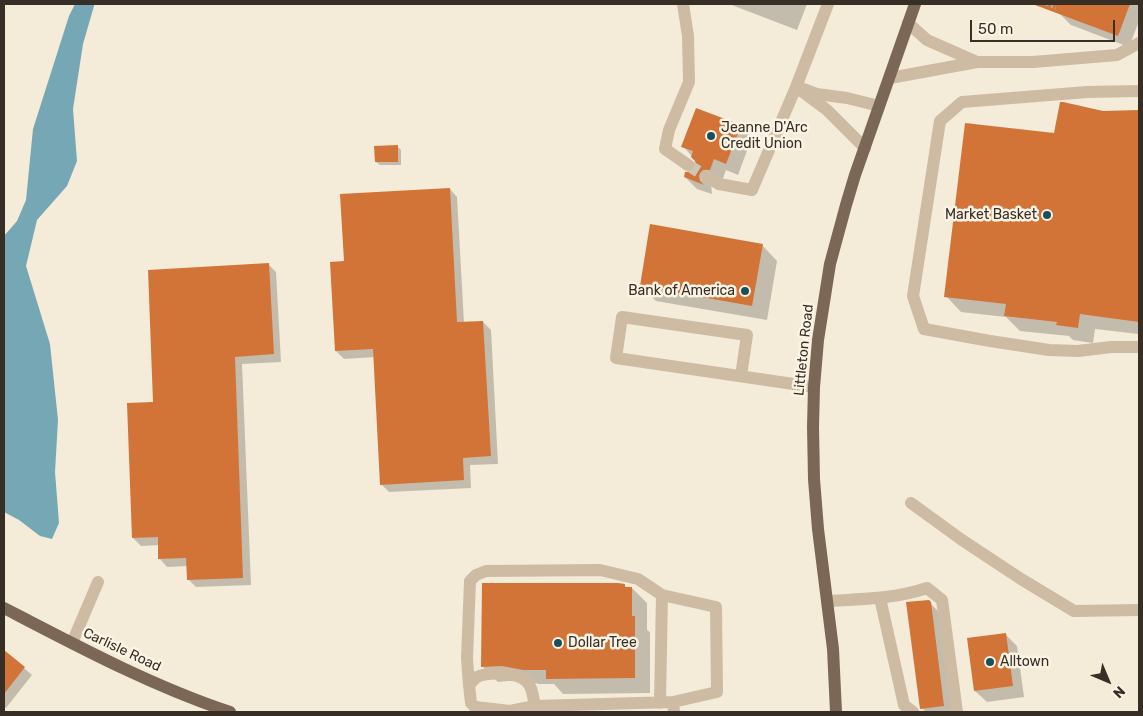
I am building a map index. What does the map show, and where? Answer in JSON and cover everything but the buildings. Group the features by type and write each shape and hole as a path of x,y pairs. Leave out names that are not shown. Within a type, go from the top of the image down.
{"main road":[{"name":"Littleton Road","path":"836,712 833,649 818,529 814,479 814,387 818,340 830,264 848,198 915,4"},
{"name":"Carlisle Road","path":"4,608 72,643 195,700 230,712"}],"lane":[{"path":"683,4 688,36 689,82 669,130 665,148 688,165"},
{"path":"707,177 719,184 752,190 796,87 828,4"},
{"path":"908,23 927,40 976,62"},
{"path":"890,78 976,62 1033,62 1117,55 1139,43"},
{"path":"796,87 817,94 847,98 879,106"},
{"path":"796,87 827,110 865,148"},
{"path":"1139,92 1087,92 962,102 940,121 913,296 924,329 1049,350 1078,352 1111,347 1139,347"},
{"path":"741,376 747,335 622,317 616,358 814,387"},
{"path":"911,503 962,540 1074,611 1139,610"},
{"path":"600,570 638,579 662,595 716,607 717,692 674,707 660,703 534,706 510,712 475,707 471,703 467,659 470,581 476,575 486,571 600,570"},
{"path":"72,643 98,582"},
{"path":"828,601 880,598 912,593 928,588 942,600 957,712"},
{"path":"660,703 662,595"},
{"path":"880,598 904,705 913,712"},
{"path":"469,685 476,678 490,674 518,676 527,682 533,692 534,706"}],"path":[{"path":"1046,4 1056,8"}],"water":[{"path":"75,4 94,4 83,44 73,109 77,161 67,186 37,220 26,266 50,344 58,420 55,472 59,523 52,539 40,536 19,520 4,512 4,236 17,221 26,200 33,129 69,16"}],"tunnel":[{"path":"688,165 707,177"}],"place":[{"name":"Jeanne D'Arc Credit Union","path":"711,136"},
{"name":"Market Basket","path":"1047,215"},
{"name":"Bank of America","path":"745,291"},
{"name":"Dollar Tree","path":"558,643"},
{"name":"Alltown","path":"990,662"}]}
